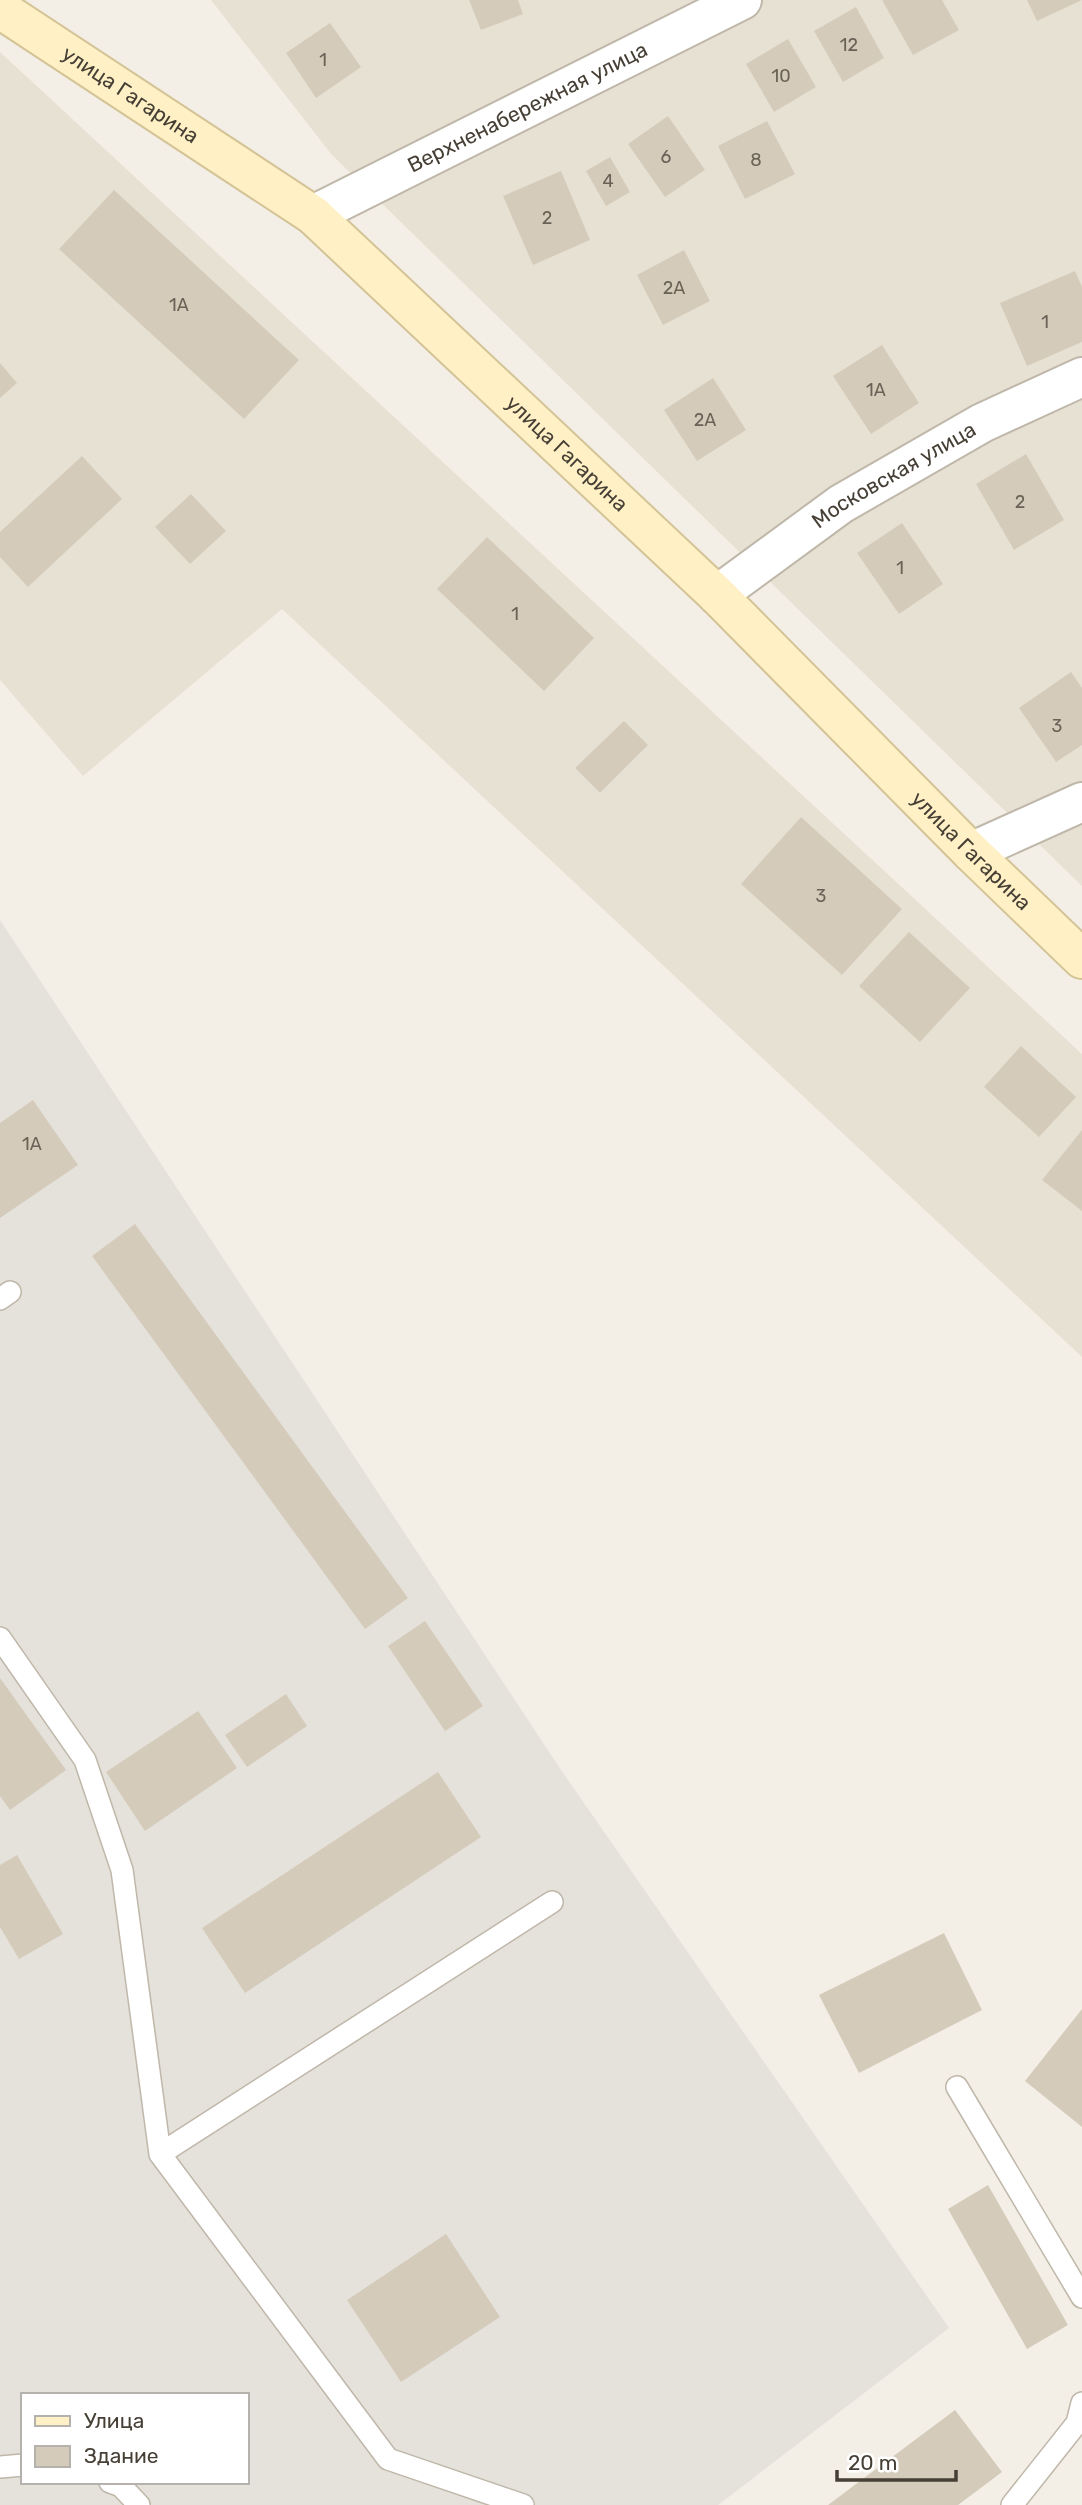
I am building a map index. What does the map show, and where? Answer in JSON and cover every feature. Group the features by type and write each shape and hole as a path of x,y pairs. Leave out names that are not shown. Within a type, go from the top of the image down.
{"street":[{"name":"Верхненабережная улица","path":"313,215 743,0"},
{"name":"улица Гагарина","path":"0,9 313,215 717,595 971,852 1082,959"},
{"name":"Московская улица","path":"717,595 841,504 982,423 1082,377"},
{"path":"971,852 1082,802"}],"lane":[{"path":"0,1638 85,1760 122,1870 160,2154 388,2459 523,2505"},
{"path":"160,2154 552,1902"},
{"path":"957,2087 1082,2297"},
{"path":"1012,2505 1077,2423 1082,2403"},
{"path":"0,2467 21,2465"},
{"path":"116,2484 121,2486 139,2505"}],"shaded area":[{"path":"211,0 1082,0 1082,886 332,155"},
{"path":"0,52 1082,1054 1082,1357 282,609 83,776 0,680"},
{"path":"0,920 561,1770 949,2328 718,2505 0,2505"}],"building":[{"path":"469,0 518,0 523,14 481,30"},
{"path":"882,0 942,0 959,30 913,55"},
{"path":"1027,0 1082,0 1037,21"},
{"path":"856,7 884,58 843,82 814,31"},
{"path":"330,23 361,67 316,98 286,53"},
{"path":"788,39 816,87 774,112 746,64"},
{"path":"668,116 705,170 665,197 628,144"},
{"path":"767,121 795,174 745,199 718,146"},
{"path":"610,157 630,192 606,206 586,171"},
{"path":"561,171 590,240 533,265 503,196"},
{"path":"114,190 299,360 244,419 59,249"},
{"path":"684,250 710,301 663,325 637,275"},
{"path":"1075,271 1082,287 1082,342 1027,366 1000,303"},
{"path":"882,345 919,403 871,434 833,376"},
{"path":"0,363 17,383 0,398"},
{"path":"713,378 746,430 697,461 664,410"},
{"path":"1026,454 1064,520 1014,550 976,484"},
{"path":"82,456 122,499 28,587 0,557 0,532"},
{"path":"191,494 226,531 190,564 155,527"},
{"path":"902,523 943,584 899,614 857,553"},
{"path":"487,537 594,638 544,691 437,589"},
{"path":"1071,672 1082,688 1082,745 1056,762 1019,708"},
{"path":"624,721 648,745 600,793 575,768"},
{"path":"801,817 902,909 842,975 741,884"},
{"path":"909,932 970,988 920,1042 859,986"},
{"path":"1021,1046 1076,1097 1039,1137 984,1087"},
{"path":"33,1100 78,1165 0,1218 0,1123"},
{"path":"1082,1130 1082,1211 1042,1180"},
{"path":"135,1224 408,1598 365,1629 92,1256"},
{"path":"425,1621 483,1706 445,1731 388,1646"},
{"path":"0,1678 66,1770 10,1810 0,1796"},
{"path":"286,1694 307,1726 247,1767 225,1735"},
{"path":"198,1711 237,1768 145,1831 106,1772"},
{"path":"438,1772 481,1837 245,1993 202,1928"},
{"path":"17,1855 63,1934 19,1959 0,1927 0,1865"},
{"path":"944,1933 982,2010 859,2073 819,1995"},
{"path":"1082,2009 1082,2127 1025,2081"},
{"path":"988,2185 1068,2325 1027,2349 948,2209"},
{"path":"446,2234 500,2317 401,2382 347,2300"},
{"path":"955,2410 1002,2472 958,2505 828,2505"}]}
